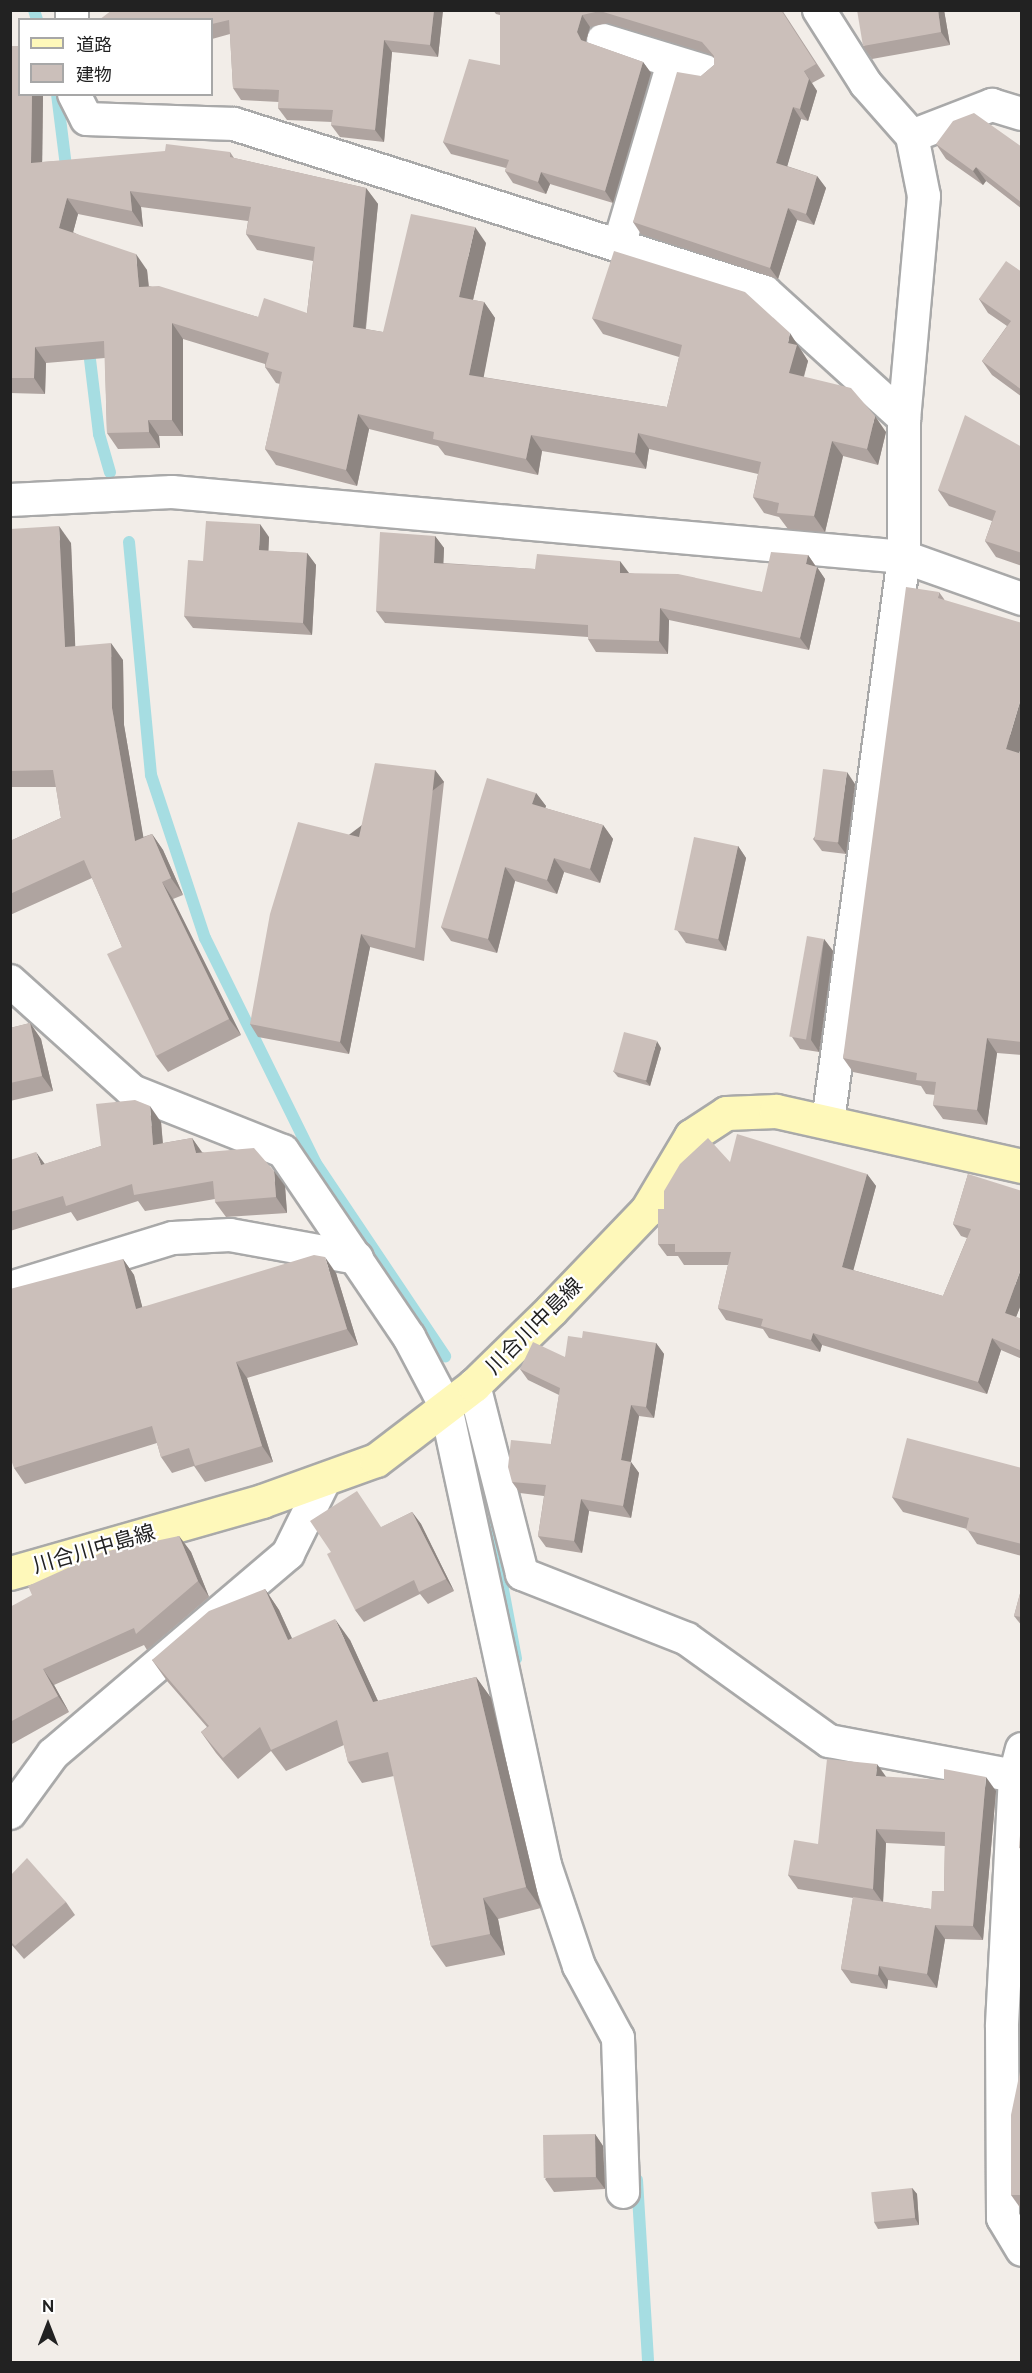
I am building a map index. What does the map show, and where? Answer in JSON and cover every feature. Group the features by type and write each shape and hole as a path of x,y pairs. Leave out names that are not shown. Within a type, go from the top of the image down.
{"main road":[{"name":"川合川中島線","path":"10,1573 324,1481 376,1461 474,1385 647,1210 691,1136 726,1113 776,1111 1022,1166"}],"street":[{"path":"819,10 866,84 912,136 924,196 904,418 904,557 828,1122"},
{"path":"603,40 705,71"},
{"path":"620,242 674,63"},
{"path":"76,96 87,118 234,124 376,173 620,242 765,292 904,418"},
{"path":"912,136 992,105 1022,114"},
{"path":"10,500 172,492 904,557 1022,599"},
{"path":"10,981 132,1091 283,1151 357,1257 446,1407 545,1865 579,1966 618,2038 623,2192"},
{"path":"10,1288 173,1238 230,1235 357,1257"},
{"path":"474,1385 522,1574 687,1639 829,1741 1018,1762 1002,2027 1003,2218 1022,2250"},
{"path":"10,1813 52,1754 288,1554 324,1481"}],"building":[{"path":"112,10 434,10 430,45 384,40 375,130 331,125 333,110 278,108 279,90 233,88 229,20 213,24 213,18 102,18"},
{"path":"500,10 781,10 816,64 804,71 809,79 800,109 793,107 776,163 817,176 806,214 788,208 770,268 633,222 677,72 701,76 714,65 714,56 702,42 600,11 582,15 577,32 581,40 643,62 605,191 541,172 538,182 505,171 509,160 443,142 469,59 500,65"},
{"path":"857,10 938,10 941,32 863,46"},
{"path":"10,46 18,46 18,96 32,96 31,163 165,151 166,144 230,152 230,157 366,188 353,327 383,332 411,214 475,227 459,297 484,302 469,375 667,407 682,345 592,318 614,251 745,292 790,333 788,343 797,345 789,373 851,388 875,416 867,449 832,441 814,516 777,513 779,503 753,497 761,462 638,433 635,453 531,435 526,459 433,439 434,432 358,414 346,470 265,449 282,372 265,367 269,353 172,323 172,420 148,420 149,432 107,433 104,341 35,347 34,378 10,378","holes":["130,191 251,207 246,234 315,247 307,313 264,298 258,317 159,286 139,287 136,254 59,228 67,198 132,211"]},
{"path":"974,113 1022,147 1022,203 976,167 973,171 936,144 953,121"},
{"path":"1006,261 1022,272 1022,390 982,361 1011,321 979,299"},
{"path":"965,415 1022,447 1022,553 985,541 996,511 938,490"},
{"path":"206,521 260,524 259,550 307,553 303,623 184,616 188,560 203,561"},
{"path":"59,526 65,647 111,643 112,708 135,841 152,834 171,878 162,882 229,1019 156,1056 107,954 122,947 84,860 10,894 10,841 61,818 53,770 10,771 10,529"},
{"path":"380,532 435,536 434,563 535,569 537,554 620,561 620,573 678,574 762,592 771,552 808,555 806,564 817,567 800,638 660,608 659,641 588,639 588,625 376,611"},
{"path":"906,587 939,592 938,598 1022,623 1022,695 1006,749 1022,754 1022,1042 987,1038 977,1110 933,1105 936,1082 916,1080 917,1073 843,1058"},
{"path":"375,763 435,770 415,948 361,934 340,1042 250,1024 270,914 298,822 359,837"},
{"path":"823,769 847,772 838,842 814,839"},
{"path":"487,778 536,793 532,804 603,825 590,869 554,858 547,880 505,867 488,939 441,927"},
{"path":"694,837 738,846 718,939 674,930"},
{"path":"807,936 824,939 806,1039 789,1036"},
{"path":"30,1023 42,1076 10,1083 10,1028"},
{"path":"624,1032 657,1041 646,1080 613,1072"},
{"path":"135,1100 150,1106 153,1145 192,1138 196,1153 254,1148 274,1171 276,1197 215,1202 213,1181 134,1195 132,1184 66,1206 63,1196 10,1212 10,1160 36,1152 41,1165 101,1146 96,1104"},
{"path":"737,1134 867,1174 842,1267 943,1296 971,1229 953,1224 968,1174 1022,1191 1022,1266 1005,1313 1022,1319 1022,1351 992,1338 978,1382 813,1333 811,1340 761,1326 763,1319 718,1308 731,1252 675,1252 675,1244 658,1244 658,1209 664,1209 664,1191 680,1164 708,1138 730,1162"},
{"path":"314,1255 325,1257 347,1329 236,1362 262,1446 195,1466 189,1448 161,1457 152,1426 14,1468 10,1457 10,1289 123,1259 136,1309"},
{"path":"583,1331 656,1343 646,1407 631,1405 621,1460 631,1462 623,1506 581,1499 574,1541 538,1536 546,1485 512,1482 508,1467 511,1440 551,1444 560,1388 520,1369 533,1342 565,1357 568,1336 582,1338"},
{"path":"907,1438 1022,1468 1022,1544 966,1530 969,1518 892,1497"},
{"path":"357,1491 381,1527 412,1512 446,1579 419,1592 414,1580 355,1610 327,1554 331,1552 310,1521"},
{"path":"179,1536 198,1581 136,1634 134,1628 43,1669 58,1696 10,1722 10,1607 32,1595 28,1586 103,1552"},
{"path":"1022,1586 1022,1617 1014,1616"},
{"path":"265,1589 288,1640 335,1619 373,1702 476,1677 526,1887 483,1898 490,1934 431,1946 388,1752 348,1762 337,1720 271,1750 260,1727 223,1758 201,1732 209,1726 152,1660 209,1611"},
{"path":"827,1759 877,1764 876,1776 944,1780 944,1769 986,1777 973,1926 935,1925 927,1974 879,1966 878,1975 841,1969 853,1897 931,1909 932,1891 944,1891 945,1832 876,1829 873,1889 788,1875 794,1840 818,1844"},
{"path":"1022,1809 1022,1849 1019,1848"},
{"path":"27,1858 66,1902 15,1946 10,1941 10,1876"},
{"path":"1022,2062 1022,2195 1011,2195 1011,2115"},
{"path":"595,2134 596,2177 544,2178 543,2135"},
{"path":"912,2188 915,2218 874,2222 871,2192"}],"waterway":[{"path":"34,10 36,18"},
{"path":"57,96 67,174"},
{"path":"88,343 99,434 110,472"},
{"path":"129,542 151,775 205,938 315,1162 445,1356"},
{"path":"491,1525 516,1659"},
{"path":"637,2180 648,2362"}]}
